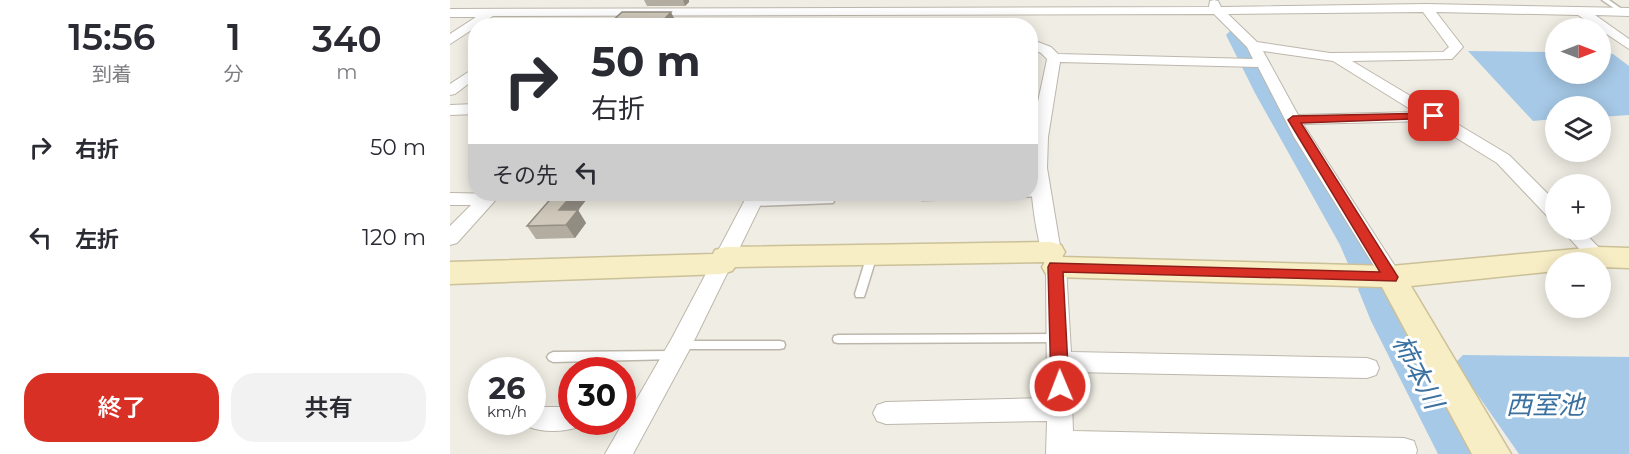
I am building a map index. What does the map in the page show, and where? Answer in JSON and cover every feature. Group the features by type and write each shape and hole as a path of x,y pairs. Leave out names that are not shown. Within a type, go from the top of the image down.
{"street":[{"path":"450,4 456,0"},
{"path":"543,18 563,0"},
{"path":"708,18 724,0"},
{"path":"1337,0 1346,10"},
{"path":"450,13 661,8 714,11 855,10 949,5 1024,12 1041,6 1215,5 1346,10 1405,4 1426,8 1626,12"},
{"path":"1215,5 1253,45 1256,62 1391,277 1492,454"},
{"path":"1253,45 1336,57 1447,56 1456,47 1426,8"},
{"path":"851,18 855,10"},
{"path":"482,18 491,12"},
{"path":"1023,18 1024,12"},
{"path":"1582,12 1629,45"},
{"path":"450,40 468,28"},
{"path":"1038,46 1046,50 1054,58 1256,62"},
{"path":"1336,57 1503,159 1545,203"},
{"path":"1054,58 1040,137 1038,168 1053,260 1059,338 1060,448 1404,450"},
{"path":"450,90 468,77"},
{"path":"450,110 468,109"},
{"path":"1293,120 1434,116"},
{"path":"450,199 468,198"},
{"path":"450,238 485,201"},
{"path":"636,410 677,350 753,201"},
{"path":"1581,240 1593,252"},
{"path":"450,273 872,255 1053,260 1391,277 1545,262"},
{"path":"1611,257 1629,258"},
{"path":"1059,362 1367,368"},
{"path":"886,413 1060,410"},
{"path":"619,454 625,435"}],"lane":[{"path":"1605,0 1626,12"},
{"path":"1038,194 1042,194"},
{"path":"860,294 872,255"},
{"path":"838,339 1059,338"},
{"path":"553,357 780,345"}],"water":[{"path":"1468,51 1545,52 1545,84 1611,84 1611,54 1629,66 1629,115 1611,116 1611,96 1545,96 1545,120 1533,121"},
{"name":"西室池","path":"1463,355 1629,357 1629,454 1519,454 1468,381 1457,361"}],"building":[{"path":"622,12 671,12 665,18 616,18"},
{"path":"549,201 567,201 559,210 578,210 566,225 527,226"}],"waterway":[{"name":"柿本川","path":"1237,35 1267,93 1356,245 1364,265"},
{"name":"柿本川","path":"1375,289 1389,321 1461,454"}],"route":[{"path":"1060,386 1056,267 1391,277 1293,120 1434,116"}]}
